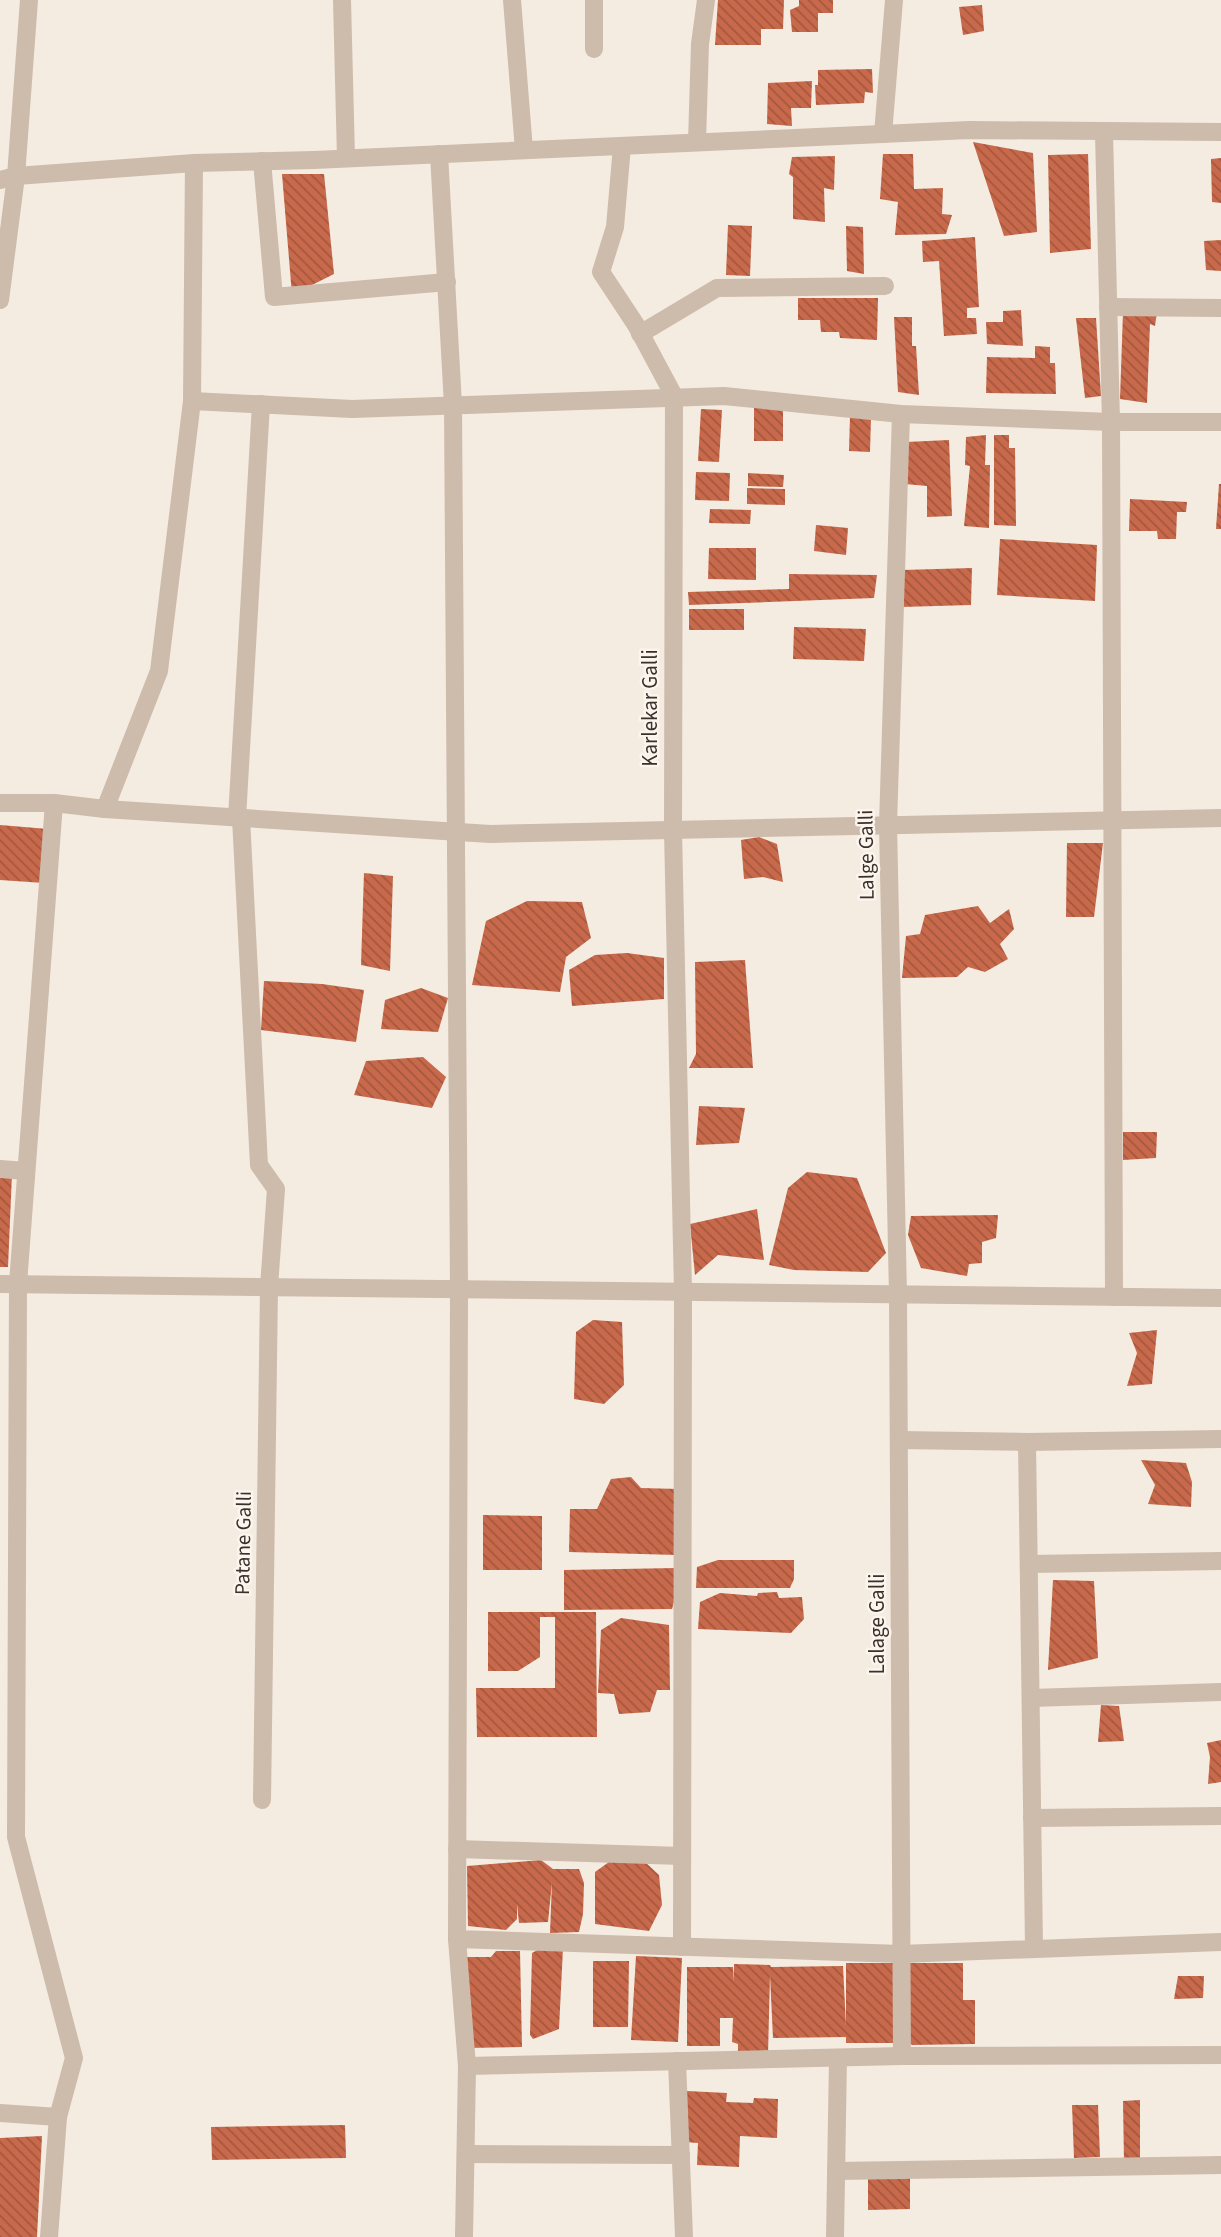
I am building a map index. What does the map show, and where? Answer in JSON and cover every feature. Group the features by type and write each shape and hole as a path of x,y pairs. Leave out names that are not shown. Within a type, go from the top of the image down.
{"street":[{"path":"0,300 8,178 29,0"},
{"path":"342,0 346,158"},
{"path":"512,0 524,150"},
{"path":"594,0 594,49"},
{"path":"697,142 700,44 706,0"},
{"path":"883,134 894,0"},
{"path":"8,178 194,163 969,130 1221,132"},
{"path":"1104,133 1111,422 1114,1297"},
{"name":"Karlekar Galli","path":"622,146 615,227 601,272 640,334 674,396 673,830 683,1292 682,1947"},
{"path":"439,154 453,405 458,1289 457,1939 467,2066 464,2237"},
{"path":"262,161 274,297 446,282"},
{"path":"105,809 159,671 192,401 194,163"},
{"path":"640,334 717,288 886,286"},
{"path":"1108,307 1221,308"},
{"path":"192,401 352,409 724,396 901,414 1111,422 1221,422"},
{"name":"Patane Galli","path":"261,404 239,818 258,1165 276,1189 269,1287 262,1800"},
{"name":"Lalge Galli","path":"898,1295 888,825 901,414"},
{"path":"0,803 54,803 105,809 490,834 1221,818"},
{"path":"49,2237 58,2118 74,2058 16,1837 9,1284 26,1171 54,803"},
{"path":"0,1169 26,1171"},
{"path":"9,1284 1221,1298"},
{"name":"Lalage Galli","path":"898,1295 902,2056"},
{"path":"899,1440 1027,1442 1221,1439"},
{"path":"1027,1442 1034,1947"},
{"path":"1029,1564 1221,1562"},
{"path":"1031,1698 1221,1692"},
{"path":"1032,1818 1221,1816"},
{"path":"457,1849 682,1856"},
{"path":"457,1939 901,1954 1221,1942"},
{"path":"467,2066 902,2056 1221,2055"},
{"path":"835,2237 838,2058"},
{"path":"677,2061 684,2237"},
{"path":"0,2113 58,2118"},
{"path":"466,2154 681,2155"},
{"path":"836,2171 1221,2165"}],"building":[{"path":"718,0 784,0 783,29 761,29 761,45 715,45"},
{"path":"799,0 833,0 833,13 818,13 818,32 792,32 790,10 799,6"},
{"path":"982,5 984,31 963,35 959,7"},
{"path":"872,69 873,93 865,92 864,103 816,105 815,85 818,85 818,70"},
{"path":"812,81 811,108 791,108 792,126 767,124 768,83"},
{"path":"973,142 1033,153 1037,232 1004,236"},
{"path":"883,154 913,154 914,189 943,188 942,214 952,215 946,234 895,235 898,202 880,199"},
{"path":"1088,154 1091,249 1050,253 1048,155"},
{"path":"835,156 834,190 824,188 825,222 793,219 793,177 789,174 792,157"},
{"path":"1221,158 1221,203 1212,202 1211,159"},
{"path":"282,174 324,174 334,274 292,295"},
{"path":"728,225 752,226 750,276 726,275"},
{"path":"846,226 863,227 864,274 847,271"},
{"path":"975,237 979,307 967,308 967,318 976,318 977,334 944,336 939,261 923,262 922,241"},
{"path":"1221,240 1221,271 1206,270 1204,241"},
{"path":"798,298 878,298 877,340 840,338 839,332 821,332 820,320 798,320"},
{"path":"1021,310 1023,346 987,344 986,322 1003,322 1003,311"},
{"path":"1123,312 1157,312 1155,326 1150,324 1147,403 1120,399"},
{"path":"894,317 912,317 912,346 916,346 919,395 898,392"},
{"path":"1076,318 1096,318 1101,396 1085,398"},
{"path":"1035,346 1050,347 1050,363 1055,363 1056,394 986,393 987,357 1035,358"},
{"path":"754,406 783,406 783,441 754,441"},
{"path":"701,409 722,410 719,462 698,461"},
{"path":"850,417 871,418 870,452 849,451"},
{"path":"986,435 985,465 990,465 989,528 964,526 970,466 965,465 966,437"},
{"path":"994,435 1009,435 1009,448 1015,448 1016,526 994,525"},
{"path":"949,440 952,516 927,517 927,486 905,484 906,442"},
{"path":"696,472 730,473 729,501 695,500"},
{"path":"748,473 784,475 783,487 748,486"},
{"path":"1219,484 1221,529 1216,529"},
{"path":"747,488 785,489 785,505 747,504"},
{"path":"1130,499 1187,502 1186,512 1177,512 1176,539 1158,539 1157,531 1129,531"},
{"path":"710,509 751,510 750,524 709,523"},
{"path":"816,525 848,528 846,555 814,551"},
{"path":"1000,539 1097,545 1095,601 997,595"},
{"path":"709,548 756,548 756,580 708,579"},
{"path":"972,568 971,605 901,607 902,570"},
{"path":"789,574 877,575 874,598 689,605 688,592 789,589"},
{"path":"689,609 744,609 744,630 689,630"},
{"path":"794,627 866,629 864,661 793,659"},
{"path":"0,825 48,829 44,883 0,880"},
{"path":"759,837 777,844 783,882 763,877 744,879 741,840"},
{"path":"1067,843 1103,843 1094,917 1066,917"},
{"path":"364,873 393,876 390,971 361,965"},
{"path":"527,901 582,902 591,938 566,957 560,992 472,985 486,921"},
{"path":"978,906 990,923 1009,909 1014,929 1000,944 1008,959 985,972 968,967 957,977 902,978 906,936 920,934 925,915"},
{"path":"627,953 664,958 664,999 572,1006 569,970 595,955"},
{"path":"745,960 753,1068 689,1068 696,1054 695,962"},
{"path":"264,981 322,984 364,990 356,1042 261,1030"},
{"path":"421,988 448,998 438,1032 381,1029 385,1000"},
{"path":"423,1057 446,1077 432,1108 354,1095 366,1061"},
{"path":"699,1106 745,1108 739,1143 696,1145"},
{"path":"1123,1132 1157,1132 1156,1158 1123,1160"},
{"path":"807,1172 857,1178 886,1253 868,1272 794,1270 769,1265 788,1188"},
{"path":"0,1174 12,1174 8,1267 0,1267"},
{"path":"757,1209 764,1260 718,1255 695,1275 690,1224"},
{"path":"998,1215 996,1238 982,1242 982,1263 969,1264 967,1276 921,1268 908,1235 911,1216"},
{"path":"593,1320 622,1322 624,1385 604,1404 574,1399 576,1332"},
{"path":"1157,1330 1152,1384 1127,1386 1137,1353 1129,1333"},
{"path":"1141,1460 1186,1463 1192,1482 1191,1507 1148,1504 1155,1485"},
{"path":"631,1477 641,1488 679,1489 677,1555 569,1552 570,1509 597,1509 611,1479"},
{"path":"483,1515 542,1516 542,1570 483,1570"},
{"path":"718,1560 794,1560 794,1579 790,1588 696,1588 697,1567"},
{"path":"676,1568 676,1595 672,1609 564,1610 564,1570"},
{"path":"1053,1580 1094,1581 1098,1658 1048,1670"},
{"path":"777,1592 779,1598 802,1597 804,1619 791,1633 698,1629 700,1602 720,1593 757,1596 758,1593"},
{"path":"488,1612 596,1612 597,1737 477,1737 476,1688 555,1688 555,1617 540,1617 540,1657 518,1671 488,1671"},
{"path":"621,1618 669,1625 670,1690 657,1690 650,1712 619,1714 614,1694 598,1693 601,1630"},
{"path":"1101,1705 1119,1706 1124,1741 1098,1742"},
{"path":"1221,1740 1221,1782 1208,1784 1210,1757 1207,1743"},
{"path":"541,1860 553,1869 579,1869 584,1883 583,1914 579,1932 550,1933 552,1882 548,1922 519,1923 517,1904 517,1919 506,1930 468,1926 467,1866"},
{"path":"609,1862 645,1862 659,1875 662,1905 649,1931 595,1924 595,1872"},
{"path":"543,1947 563,1948 559,2029 533,2039 530,2035 532,1953"},
{"path":"496,1951 520,1951 522,2047 465,2048 463,1957 491,1957"},
{"path":"636,1956 682,1958 678,2042 631,2040"},
{"path":"593,1961 629,1961 628,2027 593,2027"},
{"path":"846,1963 898,1963 898,2043 846,2043 846,2037 773,2038 770,1975 768,2055 738,2054 738,2044 732,2042 733,2018 720,2018 720,2046 687,2046 687,1967 733,1967 734,1982 734,1964 771,1967 843,1966 846,2026"},
{"path":"903,1963 963,1963 963,2000 975,2000 975,2044 912,2045 903,2037"},
{"path":"1178,1976 1204,1976 1203,1998 1174,1999"},
{"path":"687,2091 727,2093 726,2102 753,2103 754,2098 778,2099 777,2138 740,2136 739,2167 697,2165 698,2143 685,2142"},
{"path":"1140,2100 1140,2160 1124,2161 1123,2101"},
{"path":"1072,2105 1098,2105 1100,2157 1074,2158"},
{"path":"345,2125 346,2158 212,2160 211,2127"},
{"path":"42,2136 37,2237 0,2237 0,2138"},
{"path":"868,2177 910,2177 910,2209 868,2210"}]}
